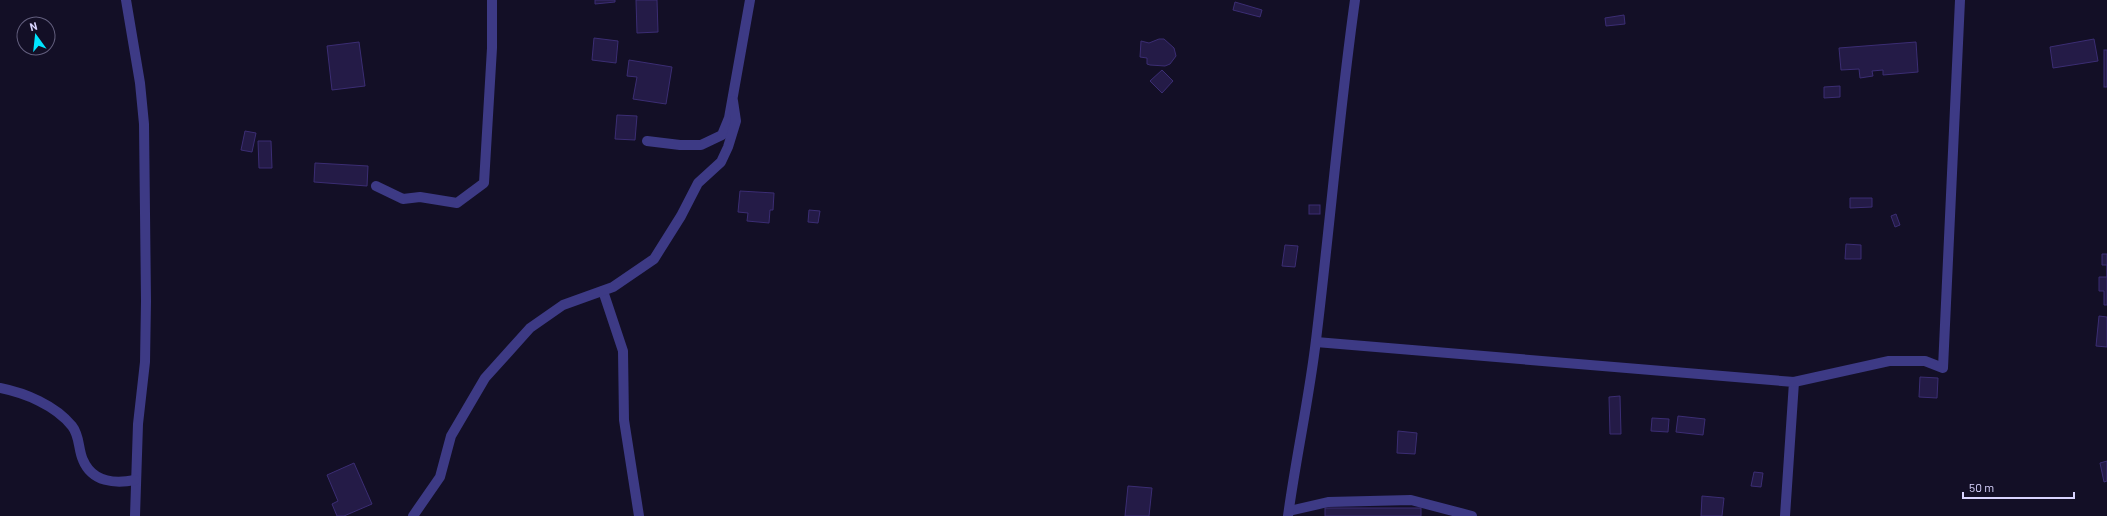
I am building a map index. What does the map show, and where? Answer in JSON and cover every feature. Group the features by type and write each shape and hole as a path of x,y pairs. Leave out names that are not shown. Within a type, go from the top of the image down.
{"street":[{"path":"126,0 138,67 144,124 146,301 145,362 135,480 134,516"},
{"path":"376,186 403,199 420,197 457,203 484,182 492,48 492,0"},
{"path":"647,141 680,145 701,145 722,136 729,118 733,101 750,0"},
{"path":"1356,0 1345,72 1330,224 1316,342 1288,514 1328,502 1411,500 1472,516"},
{"path":"1316,342 1794,382 1889,361 1925,361 1943,368 1960,0"},
{"path":"413,516 440,477 451,436 485,378 530,328 563,305 614,287 654,259 681,216 698,182 721,162 736,121 733,101"},
{"path":"603,291 623,352 624,420 638,516"},
{"path":"1785,516 1794,382"},
{"path":"0,388 31,398 50,408 71,424 75,430 83,460 90,472 100,478 112,482 135,480"}],"building":[{"path":"595,0 615,0 615,2 595,4"},
{"path":"636,0 657,0 658,32 637,33"},
{"path":"1235,2 1262,10 1260,17 1233,10"},
{"path":"1624,15 1625,24 1606,26 1605,18"},
{"path":"594,38 618,41 616,63 592,60"},
{"path":"1159,39 1164,39 1174,48 1176,56 1170,64 1165,66 1147,64 1147,58 1140,57 1141,41 1149,43"},
{"path":"2094,39 2098,61 2053,68 2050,47"},
{"path":"359,42 365,86 332,90 327,46"},
{"path":"1916,42 1918,72 1883,75 1883,70 1872,71 1873,76 1860,78 1859,69 1841,70 1839,48"},
{"path":"2104,50 2107,50 2107,87 2104,87"},
{"path":"629,60 672,67 666,104 633,99 637,77 627,76"},
{"path":"1162,70 1173,81 1162,93 1150,81"},
{"path":"1840,86 1840,97 1824,98 1824,87"},
{"path":"617,115 637,116 635,140 615,139"},
{"path":"245,131 256,133 252,152 241,150"},
{"path":"258,141 271,141 272,168 259,168"},
{"path":"315,163 368,166 367,186 314,182"},
{"path":"740,191 774,193 773,210 770,210 769,223 747,221 748,213 738,212"},
{"path":"1850,198 1872,198 1872,207 1850,208"},
{"path":"1309,205 1320,205 1320,214 1309,214"},
{"path":"809,210 820,211 818,223 808,222"},
{"path":"1896,214 1900,225 1895,227 1891,216"},
{"path":"1846,244 1861,245 1861,259 1845,259"},
{"path":"1285,245 1298,246 1295,267 1282,266"},
{"path":"2102,254 2107,254 2107,265 2102,265"},
{"path":"2099,277 2107,277 2107,305 2104,305 2104,291 2099,291"},
{"path":"2099,316 2107,317 2107,347 2096,346"},
{"path":"1920,377 1938,378 1937,398 1919,397"},
{"path":"1620,396 1621,434 1610,434 1609,397"},
{"path":"1678,416 1705,419 1703,435 1676,432"},
{"path":"1652,418 1669,419 1668,432 1651,431"},
{"path":"1398,431 1417,433 1415,454 1397,453"},
{"path":"2107,461 2107,481 2104,482 2100,463"},
{"path":"354,463 372,504 344,516 337,516 332,504 338,501 327,475"},
{"path":"1754,472 1763,473 1761,487 1751,486"},
{"path":"1128,486 1152,488 1149,516 1125,516"},
{"path":"1702,496 1724,498 1722,516 1701,516"},
{"path":"1325,508 1421,508 1421,516 1325,516"}]}
